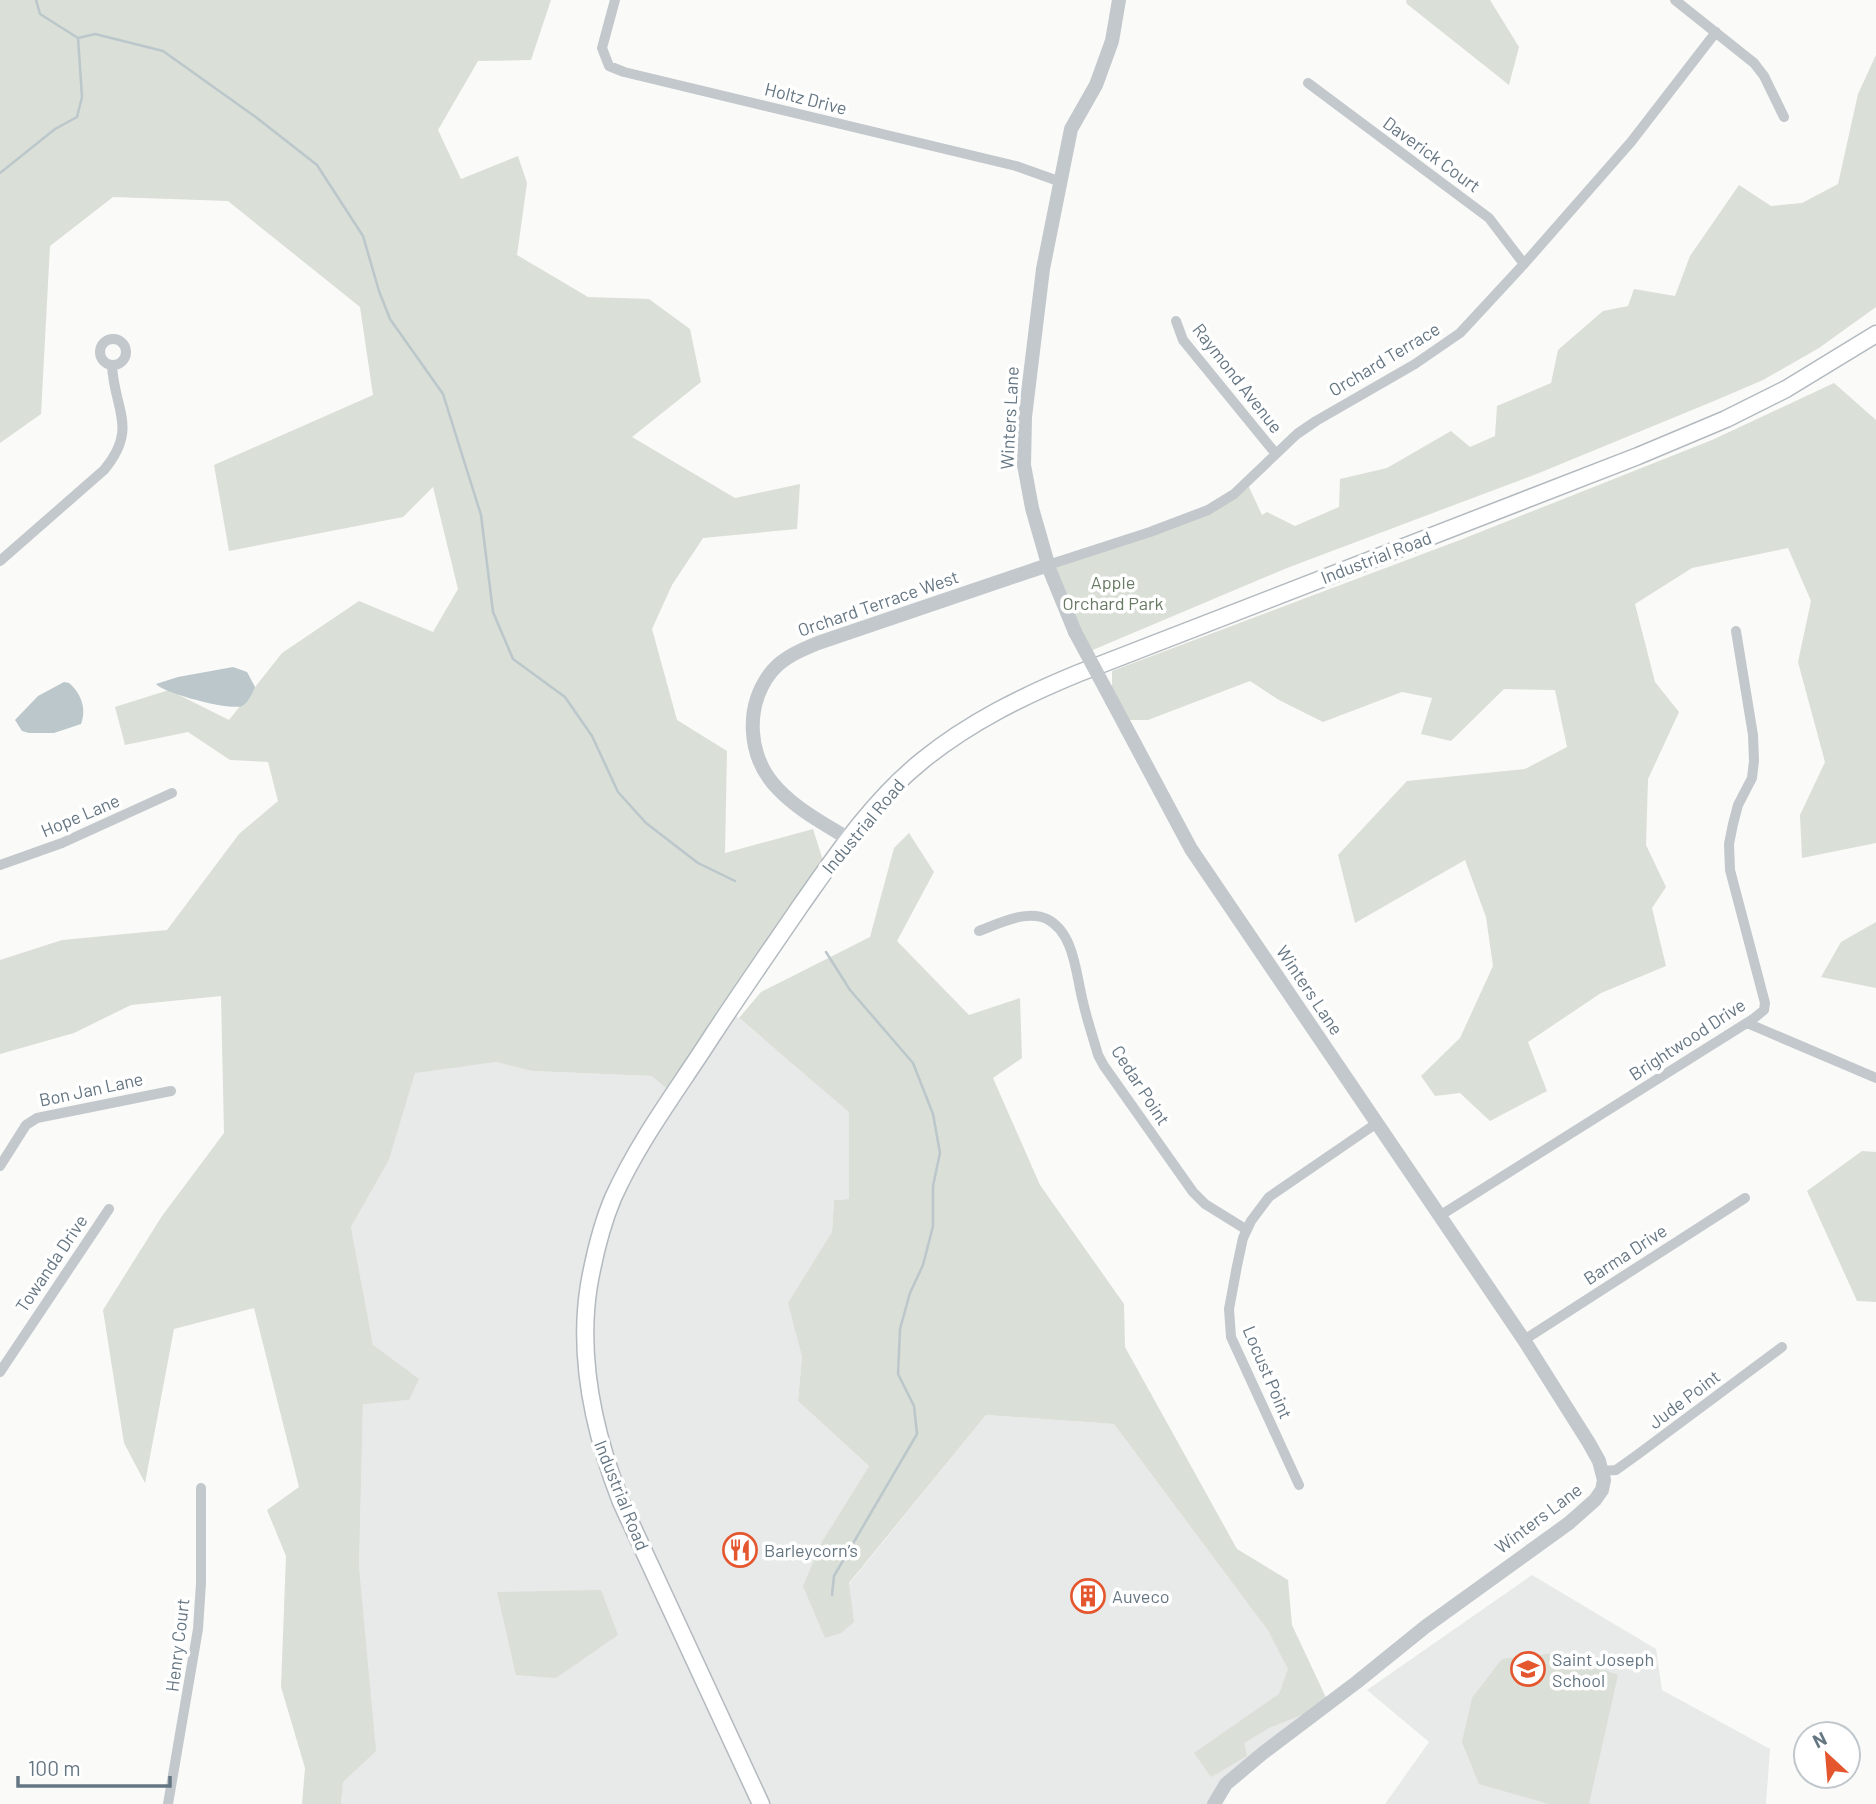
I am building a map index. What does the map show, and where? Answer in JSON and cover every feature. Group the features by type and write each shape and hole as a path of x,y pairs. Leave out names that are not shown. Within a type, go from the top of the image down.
{"main road":[{"name":"Industrial Road","path":"761,1804 608,1469 597,1432 589,1386 589,1284 612,1200 633,1159 673,1094 849,839 885,796 922,760 973,723 1009,704 1079,673 1638,456 1726,419 1786,389 1876,334"}],"street":[{"name":"Holtz Drive","path":"615,0 602,48 609,66 624,72 1016,166 1061,182"},
{"name":"Winters Lane","path":"1119,0 1112,41 1096,85 1071,129 1036,314 1024,444 1026,483 1048,565 1075,632 1191,849 1524,1340 1589,1443 1603,1471 1604,1480 1599,1495 1569,1523 1425,1627 1263,1753 1226,1784 1214,1804"},
{"path":"1675,0 1759,68 1784,117"},
{"name":"Orchard Terrace","path":"1048,565 1208,510 1234,494 1297,434 1415,364 1460,333 1631,142 1716,32"},
{"name":"Daverick Court","path":"1308,83 1489,218 1524,264"},
{"name":"Raymond Avenue","path":"1176,321 1183,340 1276,454"},
{"path":"0,561 104,471 116,456 121,444 123,424 113,383 112,365"},
{"name":"Orchard Terrace West","path":"849,839 794,804 776,788 762,768 752,731 753,714 758,694 773,670 795,653 818,643 1048,565"},
{"name":"Brightwood Drive","path":"1441,1215 1762,1012 1765,1003 1730,870 1729,844 1733,824 1738,806 1752,778 1754,761 1753,736 1736,631"},
{"name":"Hope Lane","path":"0,865 62,843 172,793"},
{"name":"Cedar Point","path":"979,931 1030,916 1047,919 1061,930 1071,951 1098,1055 1104,1066 1193,1192 1205,1204 1247,1230"},
{"path":"1746,1023 1876,1078"},
{"name":"Bon Jan Lane","path":"0,1166 26,1125 37,1118 171,1091"},
{"name":"Locust Point","path":"1299,1485 1240,1360 1228,1325 1232,1287 1247,1230 1269,1197 1377,1123"},
{"name":"Barma Drive","path":"1524,1340 1745,1198"},
{"name":"Towanda Drive","path":"0,1372 109,1209"},
{"name":"Jude Point","path":"1603,1471 1616,1470 1782,1347"},
{"name":"Henry Court","path":"168,1804 198,1629 201,1488"}],"shaded area":[{"path":"233,667 247,672 255,687 248,701 242,706 224,706 197,700 156,684 178,677"},
{"path":"64,682 69,683 80,696 83,707 81,724 54,733 22,731 15,720 38,696"},
{"path":"729,1010 849,1111 849,1199 834,1200 832,1232 789,1303 802,1357 798,1401 869,1466 823,1540 849,1584 986,1415 1114,1424 1269,1632 1329,1704 1263,1753 1214,1804 341,1804 359,1568 363,1403 409,1400 373,1345 351,1227 389,1160 415,1072 496,1062 532,1071 652,1076"},
{"name":"Saint Joseph School","path":"1532,1575 1656,1649 1662,1690 1770,1749 1766,1804 1385,1804 1429,1742 1367,1690"}],"green space":[{"path":"0,0 551,0 531,60 478,61 438,130 461,179 518,156 527,183 517,255 588,297 649,299 690,329 701,382 632,437 735,498 800,484 797,529 703,538 672,585 652,629 677,720 727,751 725,853 813,829 826,870 673,1094 652,1076 532,1071 496,1062 415,1073 389,1160 351,1227 373,1345 419,1379 409,1400 363,1404 359,1568 376,1751 343,1782 341,1804 302,1804 305,1768 281,1687 286,1556 267,1510 299,1487 254,1308 174,1329 145,1483 124,1443 103,1310 162,1216 224,1133 221,996 131,1005 74,1033 0,1054 0,960 62,940 167,930 239,834 278,801 268,762 230,760 188,732 125,745 115,707 169,690 229,720 282,653 359,601 433,632 458,589 433,487 403,517 229,551 214,465 373,395 360,307 228,201 113,197 50,246 41,414 0,443"},
{"path":"1406,0 1490,0 1519,47 1509,85 1407,4"},
{"name":"Apple Orchard Park","path":"1876,55 1876,307 1819,348 1763,380 1539,473 1287,568 1088,652 1048,565 1192,517 1247,483 1262,515 1267,512 1295,526 1339,507 1340,479 1387,468 1451,431 1470,447 1495,436 1497,406 1551,383 1558,350 1603,311 1628,306 1634,289 1675,296 1690,256 1739,185 1771,206 1802,203 1838,184 1858,94"},
{"path":"1834,383 1876,420 1876,843 1802,858 1800,815 1825,762 1798,662 1811,601 1788,548 1692,568 1635,604 1655,682 1679,712 1648,779 1646,845 1666,887 1652,908 1666,966 1601,993 1528,1042 1547,1091 1490,1121 1460,1093 1435,1096 1421,1076 1460,1038 1493,966 1486,917 1465,860 1355,923 1338,855 1407,781 1525,769 1567,747 1555,690 1504,689 1451,741 1421,734 1432,698 1402,692 1323,722 1279,700 1250,681 1148,720 1122,720 1112,701 1112,671 1460,540 1712,440"},
{"path":"909,833 934,872 897,941 969,1015 1020,998 1022,1058 993,1078 1040,1185 1124,1304 1125,1347 1237,1549 1288,1580 1292,1625 1329,1704 1269,1728 1244,1743 1247,1756 1211,1777 1194,1753 1279,1694 1288,1669 1269,1632 1114,1424 986,1415 849,1583 854,1622 841,1633 825,1638 803,1586 823,1540 869,1466 798,1401 802,1357 788,1303 832,1232 834,1200 849,1199 849,1112 739,1018 761,992 870,937 894,848"},
{"path":"1876,922 1876,988 1821,977 1841,942"},
{"path":"1862,1151 1876,1152 1876,1302 1857,1301 1807,1191"},
{"path":"601,1590 618,1635 556,1678 516,1675 497,1592"},
{"path":"1556,1653 1618,1675 1589,1804 1549,1804 1479,1784 1462,1742 1472,1698 1502,1659"}],"waterway":[{"path":"36,0 40,14 78,38 95,34 163,51 317,165 363,236 390,319 443,394 481,515 493,612 513,659 565,697 592,736 618,792 646,823 698,863 735,881"},
{"path":"0,173 55,129 77,117 82,97 78,38"},
{"path":"826,952 850,990 913,1063 933,1114 940,1153 933,1186 933,1226 923,1265 910,1293 900,1329 898,1374 914,1406 917,1434 834,1576 832,1595"}],"place":[{"name":"Barleycorn’s","path":"740,1550"},
{"name":"Auveco","path":"1088,1596"},
{"name":"Saint Joseph School","path":"1528,1669"}]}
